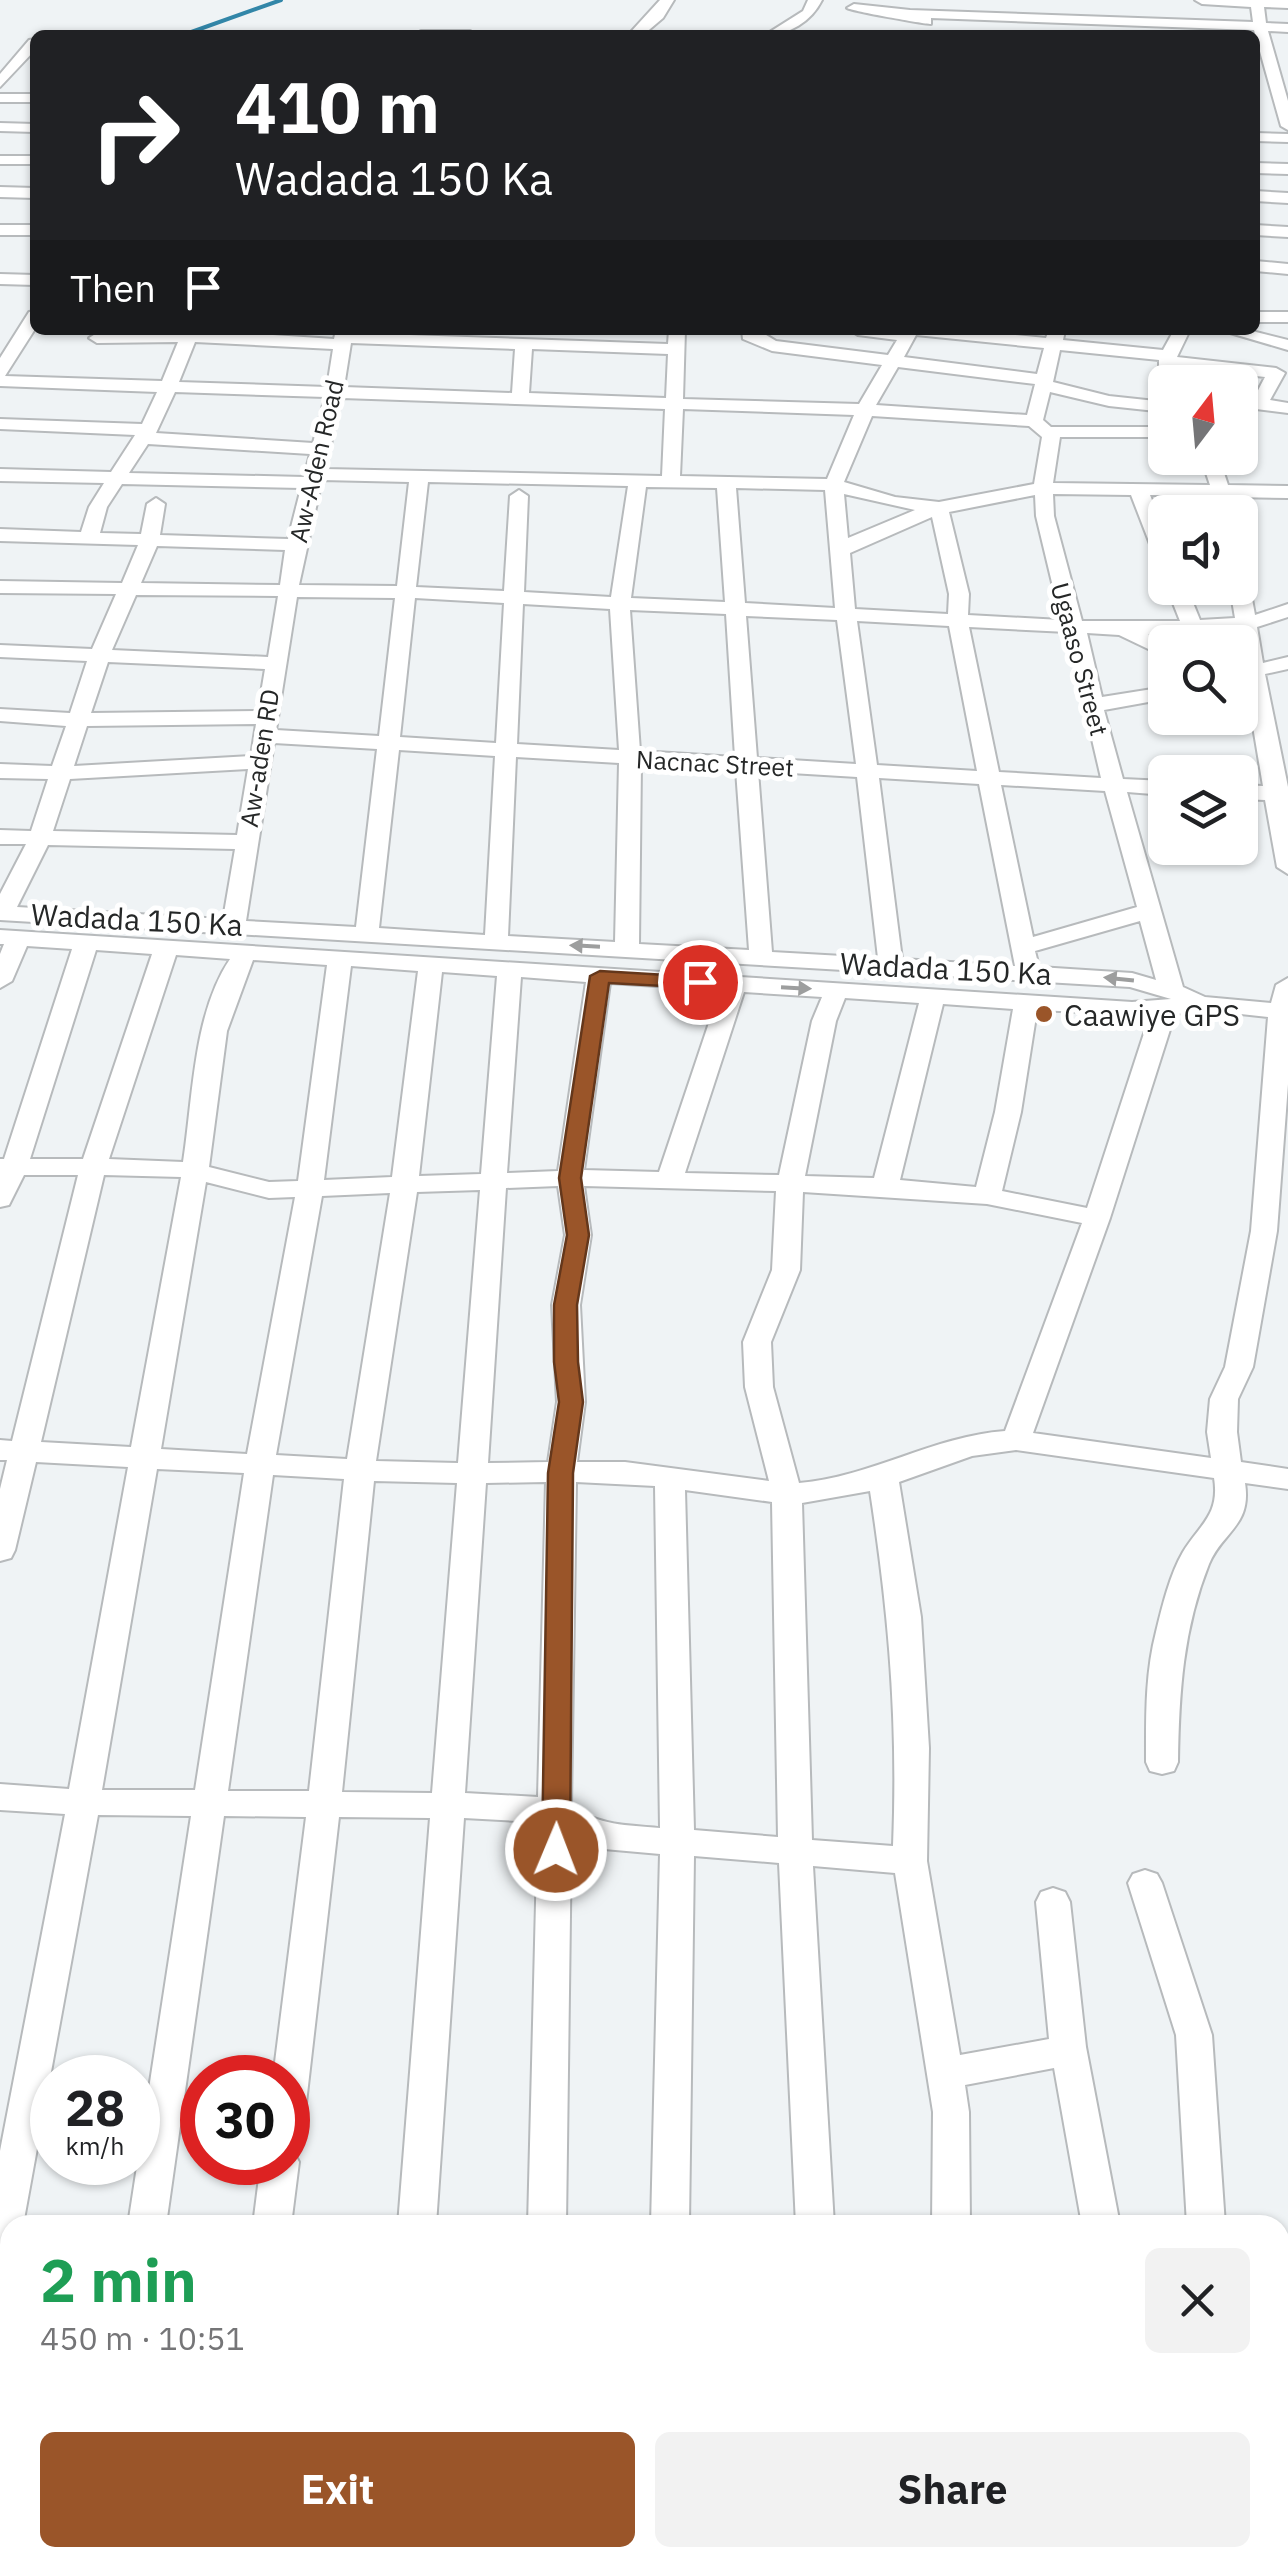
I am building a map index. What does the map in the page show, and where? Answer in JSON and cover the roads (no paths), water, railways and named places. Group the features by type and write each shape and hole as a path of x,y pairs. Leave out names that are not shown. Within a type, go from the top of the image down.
{"street":[{"path":"641,30 658,15 667,0"},
{"path":"780,30 809,13 815,0"},
{"path":"1048,30 1051,0"},
{"path":"1142,0 1142,30"},
{"path":"1202,0 1288,4"},
{"path":"1257,3 1261,51 1281,78 1280,106 1288,126"},
{"path":"854,8 910,14 1141,19 1288,28"},
{"path":"910,14 954,30"},
{"path":"0,83 6,68 30,47"},
{"path":"1261,51 1288,52"},
{"path":"0,98 30,98"},
{"path":"0,127 30,128"},
{"path":"1260,137 1288,138"},
{"path":"0,160 30,160"},
{"path":"1260,168 1288,169"},
{"path":"0,192 30,193"},
{"path":"1260,196 1288,198"},
{"path":"0,230 30,230"},
{"path":"1260,230 1288,232"},
{"path":"1260,267 1288,271"},
{"path":"1260,274 1288,271"},
{"path":"0,279 30,280"},
{"path":"1260,317 1288,317"},
{"path":"0,372 30,323"},
{"path":"0,331 24,332"},
{"path":"97,338 168,335"},
{"path":"88,539 98,507 146,434 191,335"},
{"path":"242,335 524,343 676,340 671,482"},
{"path":"749,335 772,346 1044,383 1109,401 1148,405"},
{"path":"890,964 888,920 846,616 834,485 865,410 909,335"},
{"path":"984,335 1056,338 1215,365"},
{"path":"1168,365 1180,335"},
{"path":"1249,335 1288,344"},
{"name":"Aw-Aden Road","path":"287,592 334,392 343,337"},
{"name":"Ugaaso Street","path":"1056,338 1044,383 1040,427 1052,442 1045,459 1045,516 1073,627 1082,644 1168,999"},
{"path":"520,399 524,343"},
{"path":"1258,371 1276,374 1258,394"},
{"path":"0,381 865,410 1040,427 1148,431"},
{"path":"1258,404 1288,408"},
{"path":"0,424 320,449"},
{"path":"0,475 118,480 419,476 834,485 893,502 938,508"},
{"path":"1217,475 1224,495"},
{"path":"368,932 419,476"},
{"path":"627,948 630,758 620,605 639,481"},
{"path":"726,484 761,958"},
{"path":"840,550 938,508 1044,488 1288,492"},
{"path":"1138,488 1148,514"},
{"path":"496,941 519,496"},
{"path":"0,981 5,925 39,840 99,657 149,542 156,504"},
{"path":"938,508 959,594 958,623 1028,972"},
{"path":"0,535 296,545"},
{"path":"0,587 406,592 958,623 1148,628"},
{"name":"Aw-aden RD","path":"234,924 287,592"},
{"path":"1243,605 1246,624"},
{"path":"1219,625 1246,624 1288,610"},
{"path":"1123,629 1148,642"},
{"path":"0,651 274,663"},
{"path":"1258,670 1288,663"},
{"path":"1094,705 1148,696"},
{"path":"1258,702 1281,794 1287,859"},
{"name":"Nacnac Street","path":"0,715 266,727 389,743 1148,787"},
{"path":"1264,719 1288,721"},
{"path":"0,772 60,773 262,762"},
{"path":"0,837 246,842"},
{"path":"1022,947 1149,911"},
{"name":"Wadada 150 Ka","path":"5,925 234,924 1028,972 1132,980 1168,999 1213,1004 1286,1003"},
{"name":"Wadada 150 Ka","path":"5,925 86,943 509,971 1132,1009 1168,999"},
{"path":"0,1200 7,1168 86,943"},
{"path":"0,1550 13,1450 93,1167 166,949"},
{"path":"7,2215 195,1171 215,1030 234,971 246,953"},
{"path":"149,2215 260,1464 310,1190 340,959"},
{"path":"294,2055 360,1469 404,1188 431,964"},
{"path":"418,2215 509,971"},
{"path":"547,2215 560,1473 571,1402 566,1305 578,1235 570,1178 600,976"},
{"path":"670,1178 734,984"},
{"path":"814,2215 795,1850 787,1494 759,1387 756,1342 786,1270 790,1184 824,1022 836,991"},
{"path":"885,1187 932,997"},
{"path":"1016,1440 1097,1218 1168,999"},
{"path":"987,1196 1008,1112 1026,1002"},
{"path":"1162,1762 1164,1690 1171,1633 1196,1556 1225,1522 1232,1496 1222,1432 1224,1399 1239,1367 1264,1231 1286,1003"},
{"path":"7,1168 195,1171 268,1190 404,1188 570,1178 885,1187 987,1196 1097,1218"},
{"path":"13,1450 475,1474 625,1472 787,1494 813,1493 883,1477 990,1440 1016,1440 1288,1479"},
{"path":"883,1477 906,1617 913,1748 910,1861 951,2112 952,2215"},
{"path":"670,1479 676,1842 670,2215"},
{"path":"0,1796 81,1802 513,1806 557,1812 574,1826 604,1836 910,1861"},
{"path":"1145,1883 1194,2035 1205,2215"},
{"path":"1053,1902 1068,2047 1100,2215"},
{"path":"944,2073 1049,2055 1068,2047"},
{"path":"273,2215 277,2185"}],"waterway":[{"path":"197,30 281,0"}],"place":[{"name":"Caawiye GPS","path":"1044,1014"}]}
